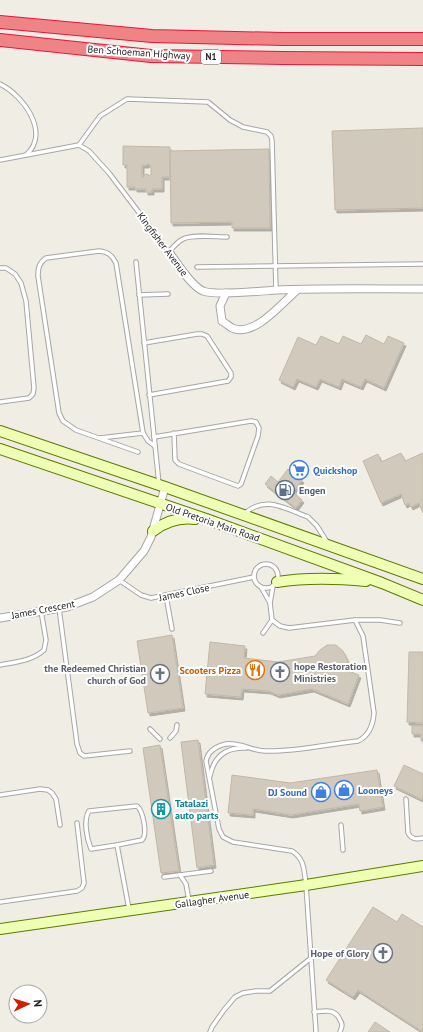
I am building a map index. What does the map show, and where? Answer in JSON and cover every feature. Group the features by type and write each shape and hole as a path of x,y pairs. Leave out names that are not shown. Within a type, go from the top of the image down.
{"highway":[{"name":"Ben Schoeman Highway","path":"0,22 152,36 283,39 423,39"},
{"name":"Ben Schoeman Highway","path":"0,40 151,56 423,59"}],"main road":[{"name":"Old Pretoria Main Road","path":"0,431 162,486 423,579"},
{"name":"Old Pretoria Main Road","path":"0,449 209,520 382,583 423,600"},
{"path":"154,531 162,524 177,519 192,518 209,520"},
{"path":"275,584 297,578 319,577 382,583"},
{"name":"Gallagher Avenue","path":"0,929 306,885 423,866"}],"street":[{"name":"Kingfisher Avenue","path":"169,252 183,272 203,291 214,293 276,290 423,289"},
{"path":"226,293 220,306 222,321 234,329 244,330 255,327 297,290"},
{"name":"James Crescent","path":"0,618 76,604 93,597 119,580 144,551 154,531 161,504 162,486"}],"lane":[{"path":"0,84 7,87 17,95 27,108 33,120 36,133 35,144 26,156"},
{"path":"0,160 80,145 100,116 127,99 208,102 230,120 243,128 267,132 271,136 276,290"},
{"name":"Kingfisher Avenue","path":"80,145 89,151 109,173 169,252"},
{"path":"169,252 183,238 227,237"},
{"path":"138,452 76,430 63,421 59,413 38,276 38,268 41,262 46,258 99,251 107,252 116,263 143,432 154,446"},
{"path":"136,262 154,446 162,486"},
{"path":"197,267 423,264"},
{"path":"0,268 6,268 15,274 21,283 26,301 34,388 33,394 29,398 0,402"},
{"path":"139,295 168,294"},
{"path":"144,344 202,334 207,336 232,374 228,381 150,395"},
{"path":"154,437 174,433 251,421 256,422 259,428 258,436 241,484 238,486 179,464 175,460 174,433"},
{"path":"99,439 143,432"},
{"path":"243,515 254,506 265,503 273,504 312,520 328,545"},
{"path":"262,633 272,620 270,603 278,572 270,564 258,567 254,577 270,603"},
{"name":"James Close","path":"119,580 137,593 146,597 156,598 254,577"},
{"path":"261,587 267,588 275,584"},
{"path":"166,596 172,629"},
{"path":"59,608 77,744 80,753 84,756 130,751"},
{"path":"0,664 35,657 44,650 46,640 41,611"},
{"path":"272,620 280,626 289,628 355,620 380,620 400,623"},
{"path":"316,1032 306,885 303,862 296,854 286,850 233,842 223,837 209,778 207,757 215,748 225,744 234,744 263,751 288,750 362,739 370,730 374,720 363,636 355,620"},
{"path":"170,738 176,731 177,725"},
{"path":"150,729 160,739"},
{"path":"209,778 213,763 220,755 235,749 252,749"},
{"path":"0,794 40,788 48,790 56,799 60,825"},
{"path":"406,799 408,833 415,839 423,838"},
{"path":"139,807 142,811 145,837 142,840 117,845 91,849 86,821 86,816 89,811 139,807"},
{"path":"0,902 77,891 82,888 84,883 77,823"},
{"path":"341,825 343,850"},
{"path":"117,845 129,910"},
{"path":"164,877 211,871"},
{"path":"186,884 190,874"},
{"path":"180,875 186,884 190,902"},
{"path":"210,1032 224,1010 235,997 250,992 270,990 311,958"},
{"path":"314,1012 328,1010 334,1012 342,1023 340,1032"}],"building":[{"path":"423,128 423,208 335,210 332,131"},
{"path":"123,146 170,147 170,177 162,177 162,189 152,189 152,192 146,192 146,189 127,187 127,165 123,165","holes":["149,164 151,167 151,175 149,176 146,174 142,177 142,165"]},
{"path":"269,149 270,228 232,228 232,222 171,223 170,151"},
{"path":"366,335 384,344 388,336 404,343 384,388 365,379 361,387 342,379 339,387 320,379 316,387 297,379 293,387 279,380 298,337 316,345 321,336 339,344 343,336 361,344"},
{"path":"401,453 405,461 423,453 423,513 419,503 411,507 409,503 405,505 401,494 381,503 363,461 378,454 381,462"},
{"path":"288,469 302,480 293,492 302,500 296,508 265,484 271,476 278,482"},
{"name":"the Redeemed Christian church of God","path":"172,635 183,708 148,713 137,641"},
{"name":"hope Restoration Ministries","path":"210,642 245,646 244,658 278,662 315,656 327,645 336,645 343,651 348,661 346,670 359,675 348,704 312,689 278,695 269,691 242,689 241,697 205,694"},
{"path":"409,652 423,652 423,723 407,722"},
{"path":"412,726 423,726 423,741 421,741 421,734 412,734"},
{"path":"198,740 214,865 197,868 181,742"},
{"name":"Tatalazi auto parts","path":"160,745 179,871 161,873 143,748"},
{"path":"404,765 423,774 423,800 394,786"},
{"path":"377,770 383,807 360,811 359,804 291,815 253,809 253,815 228,813 232,775 290,783"},
{"name":"Hope of Glory","path":"373,907 397,922 402,914 423,927 423,1032 358,990 353,997 326,980"},
{"path":"375,1022 390,1032 368,1032"}],"place":[{"name":"Quickshop","path":"299,470"},
{"name":"Engen","path":"285,490"},
{"name":"Scooters Pizza","path":"255,670"},
{"name":"hope Restoration Ministries","path":"280,672"},
{"name":"the Redeemed Christian church of God","path":"160,674"},
{"name":"Looneys","path":"344,790"},
{"name":"DJ Sound","path":"321,792"},
{"name":"Tatalazi auto parts","path":"161,809"},
{"name":"Hope of Glory","path":"383,953"}]}
